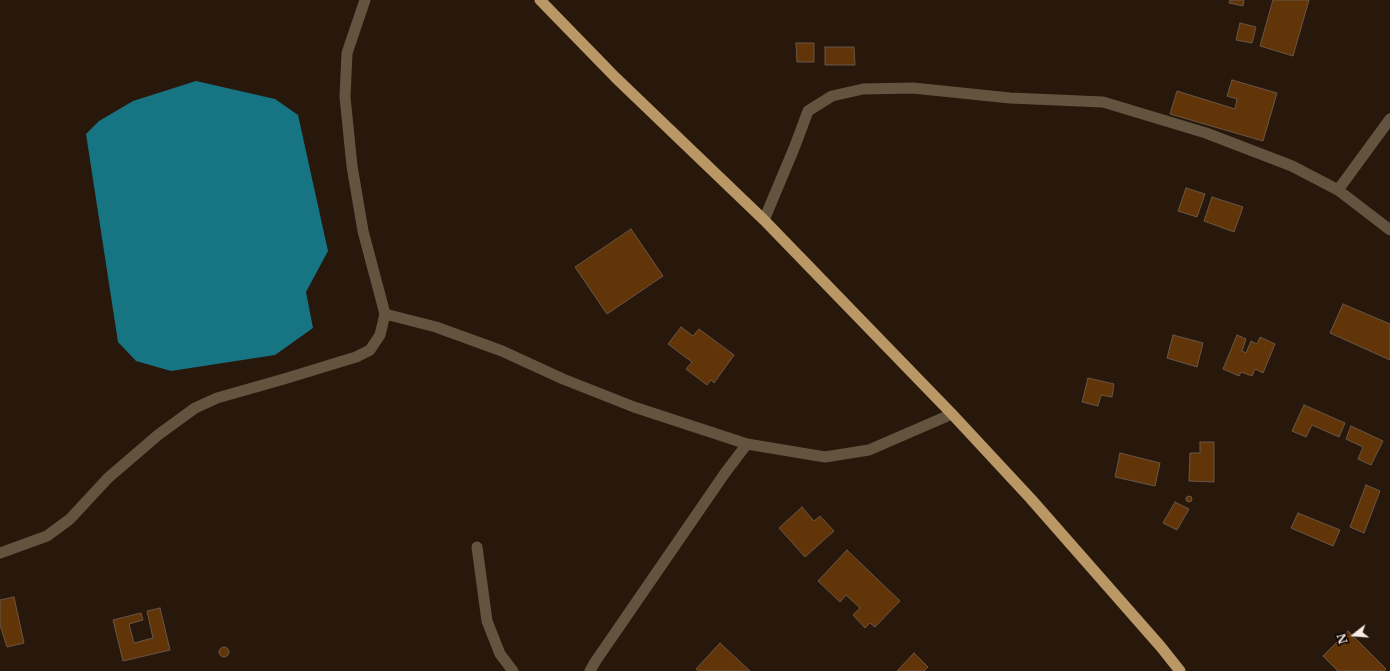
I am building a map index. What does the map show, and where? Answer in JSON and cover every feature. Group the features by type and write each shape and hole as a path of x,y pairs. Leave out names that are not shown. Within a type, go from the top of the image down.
{"highway":[{"path":"540,0 616,78 764,220 952,414 1031,499 1161,647 1180,671"}],"street":[{"path":"0,553 47,536 70,519 108,478 158,435 195,408 217,398 350,358 370,350 380,335 385,314 363,231 352,166 345,98 347,53 365,0"},
{"path":"764,220 808,111 832,96 863,89 913,88 1010,98 1103,102 1206,133 1292,166 1338,190 1390,230"},
{"path":"1338,190 1390,119"},
{"path":"385,314 436,327 502,351 563,379 634,407 747,444 825,457 869,450 952,414"},
{"path":"590,671 725,473 747,444"},
{"path":"477,547 487,621 500,654 513,671"}],"water":[{"path":"196,81 275,99 298,115 328,251 306,292 313,328 275,355 171,371 136,361 118,342 86,134 99,121 133,101"}],"building":[{"path":"1230,0 1244,0 1243,6 1229,3"},
{"path":"1273,0 1309,0 1293,56 1260,46"},
{"path":"1240,23 1256,27 1252,43 1236,40"},
{"path":"796,43 814,43 814,62 797,62"},
{"path":"825,47 854,47 855,65 825,65"},
{"path":"1232,80 1277,93 1263,141 1170,114 1177,91 1235,109 1237,99 1227,96"},
{"path":"1186,188 1205,194 1197,217 1178,211"},
{"path":"1212,197 1243,207 1234,232 1204,221"},
{"path":"631,229 663,276 607,314 575,267"},
{"path":"1343,304 1390,324 1390,360 1330,333"},
{"path":"681,327 693,336 699,329 734,355 714,383 711,380 707,385 686,369 692,362 668,344"},
{"path":"1173,335 1203,343 1197,367 1167,358"},
{"path":"1237,335 1246,339 1242,351 1246,353 1251,341 1257,344 1260,337 1275,344 1263,373 1255,369 1252,376 1241,372 1239,376 1223,369"},
{"path":"1088,378 1114,384 1112,397 1101,395 1098,406 1082,402"},
{"path":"1304,405 1345,423 1339,437 1312,425 1306,437 1292,431"},
{"path":"1351,426 1383,441 1371,465 1358,459 1363,447 1346,439"},
{"path":"1200,442 1214,442 1214,482 1189,481 1190,453 1200,453"},
{"path":"1120,453 1160,463 1155,486 1115,477"},
{"path":"1366,485 1380,491 1364,533 1350,527"},
{"path":"1189,496 1192,499 1189,502 1186,499"},
{"path":"1175,502 1189,509 1177,530 1163,523"},
{"path":"802,507 814,521 820,516 834,531 805,557 779,528"},
{"path":"1298,513 1340,530 1333,546 1291,528"},
{"path":"847,550 900,601 875,627 870,623 865,628 853,615 860,608 846,595 840,602 818,581"},
{"path":"14,597 24,643 7,647 0,625 0,600"},
{"path":"160,608 170,650 123,661 113,620 141,613 143,620 129,624 134,643 153,638 147,611"},
{"path":"1348,631 1386,669 1384,671 1338,671 1323,656"},
{"path":"720,643 750,671 698,671 696,669"},
{"path":"224,647 229,652 224,657 219,652"},
{"path":"914,653 928,667 924,671 897,671"}]}
